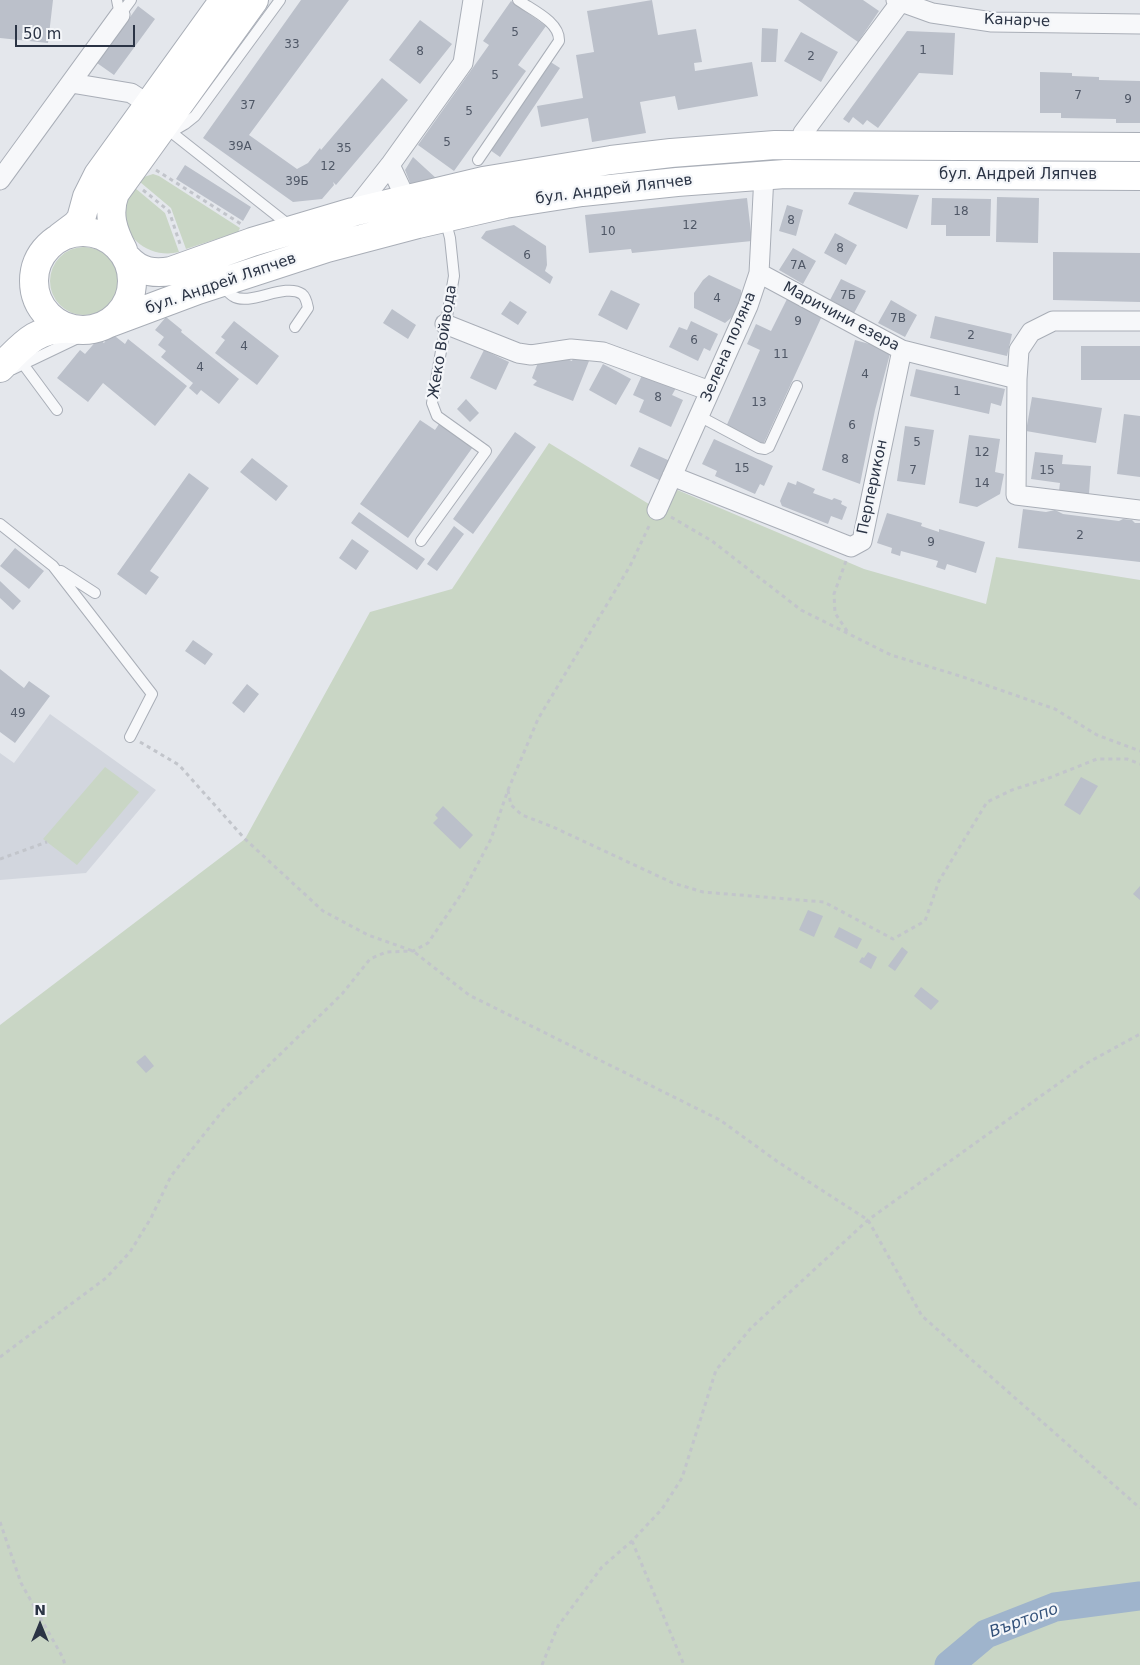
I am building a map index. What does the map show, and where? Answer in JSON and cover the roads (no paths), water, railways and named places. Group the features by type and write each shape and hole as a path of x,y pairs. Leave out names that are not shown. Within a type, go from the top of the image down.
{"main road":[{"path":"8,366 32,312 35,292 35,269 39,258 51,243 80,219 87,197 98,175 224,0"},
{"path":"35,292 46,314 53,320 90,327 124,309 133,288 133,279 111,220 112,200 119,186 151,160 254,0"},
{"name":"бул. Андрей Ляпчев","path":"125,255 134,266 144,270 153,272 171,271 295,229 353,212 483,181 611,160 746,146 1140,148"},
{"name":"бул. Андрей Ляпчев","path":"8,366 26,342 39,333 58,328 90,327 219,282 327,248 505,204 582,192 764,175 1140,176"},
{"path":"60,237 91,232 109,239 125,255"}],"street":[{"path":"353,212 390,165 463,63 473,0"},
{"path":"800,145 803,133 899,1"},
{"name":"Канарче","path":"899,1 932,13 992,22 1140,24"},
{"path":"0,180 71,83 123,5"},
{"path":"71,83 131,93 148,104"},
{"path":"390,165 406,199"},
{"name":"Зелена поляна","path":"657,510 748,306 759,273 764,175"},
{"name":"Маричини езера","path":"759,273 902,350 1017,380"},
{"path":"1140,321 1053,321 1031,332 1019,350 1016,495 1140,510"},
{"path":"445,324 524,354 531,355 572,349 602,352 710,391"},
{"name":"Перперикон","path":"672,476 851,546 862,541 902,350"}],"lane":[{"path":"151,160 156,140 185,124 195,116 280,0"},
{"path":"478,160 559,41 560,34 553,24 518,0"},
{"path":"171,132 295,229"},
{"name":"Жеко Войвода","path":"422,541 486,450 437,416 432,403 454,276 450,238 445,218"},
{"path":"219,282 233,297 243,299 287,291 301,293 305,298 308,308 295,326"},
{"path":"0,379 7,373 8,366"},
{"path":"8,366 57,410"},
{"path":"699,416 764,449 769,447 797,386"},
{"path":"0,524 54,566 95,593"},
{"path":"54,566 152,694 130,737"}],"waterway":[{"name":"Въртопо","path":"949,1665 986,1634 1055,1607 1140,1596"}]}
